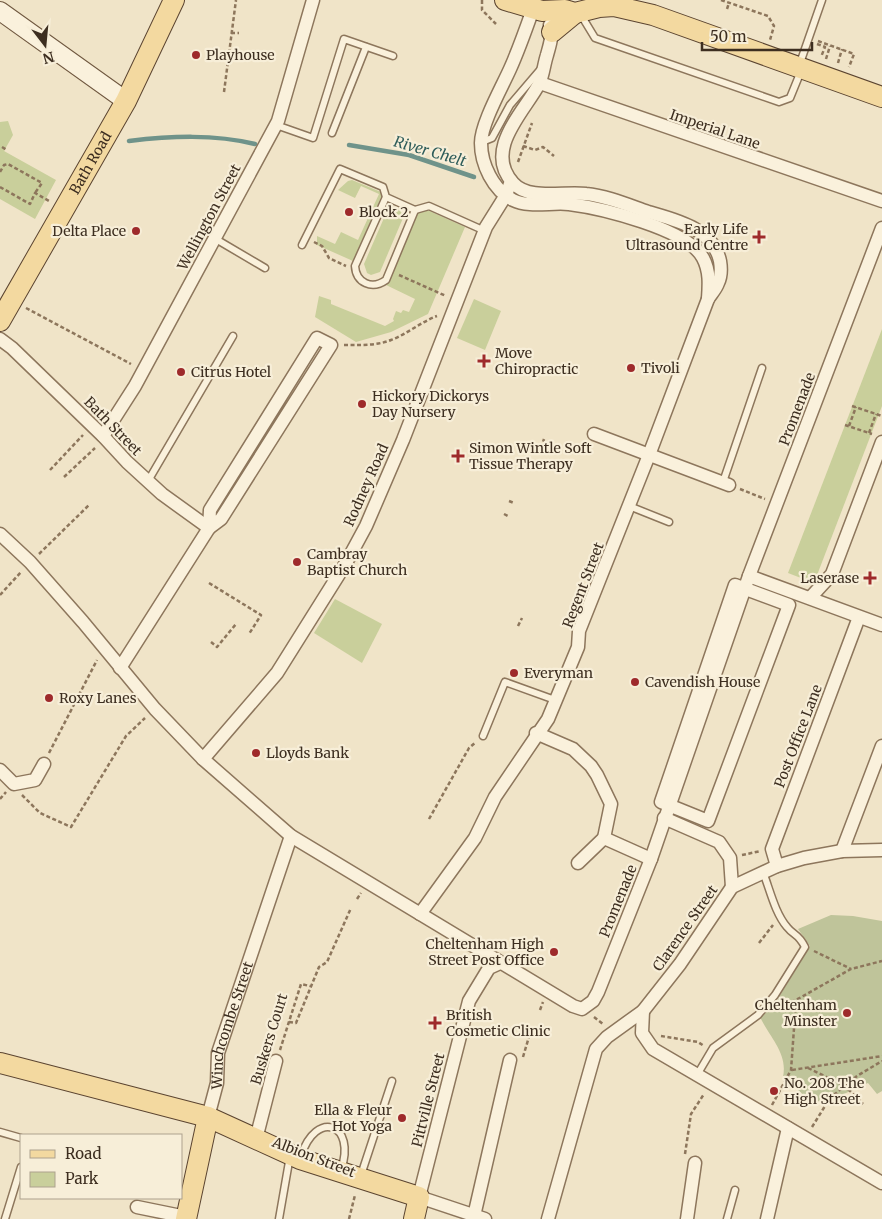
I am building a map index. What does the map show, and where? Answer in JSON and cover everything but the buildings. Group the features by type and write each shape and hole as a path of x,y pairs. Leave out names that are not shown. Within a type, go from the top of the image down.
{"main road":[{"name":"Bath Road","path":"0,321 126,101 174,0"},
{"path":"508,0 577,12 615,3 882,97"},
{"path":"552,32 577,12"},
{"name":"Albion Street","path":"0,1062 208,1117 297,1156 419,1197"},
{"name":"Winchcombe Street","path":"186,1218 208,1117"},
{"path":"414,1219 419,1197"}],"street":[{"name":"Wellington Street","path":"105,437 144,370 276,125 313,0"},
{"path":"511,181 504,164 506,138 540,83 552,32 546,8"},
{"path":"506,195 486,168 481,142 546,8"},
{"path":"0,11 126,101"},
{"name":"Imperial Lane","path":"540,83 558,91 882,201"},
{"name":"Rodney Road","path":"203,759 277,673 323,601 366,526 403,440 485,231 506,195 511,181"},
{"name":"Regent Street","path":"420,914 475,838 495,797 548,719 578,647 579,631 650,455 708,299 719,282 719,258 710,240 694,228 596,195 531,193 518,187 511,181"},
{"name":"Regent Street","path":"506,195 520,202 588,207 642,222 683,238 697,250 706,265 709,281 708,299"},
{"name":"Promenade","path":"588,1005 651,859 749,576 881,236"},
{"path":"120,668 209,528 221,519 331,345 317,338 210,510 209,528"},
{"name":"Bath Street","path":"0,339 12,348 94,426 148,481 209,528"},
{"path":"594,434 726,483"},
{"path":"810,598 832,574 879,438"},
{"path":"0,534 30,562 154,709 203,759 290,836 500,964 573,1006 588,1005"},
{"path":"749,576 882,625"},
{"path":"669,804 708,821 789,605 745,588"},
{"name":"Post Office Lane","path":"772,848 859,617"},
{"path":"536,734 572,749 591,766 611,804 604,838 578,863"},
{"path":"842,851 882,746"},
{"path":"0,770 14,784 35,780 44,764"},
{"path":"664,818 719,842 730,858 732,887"},
{"name":"Winchcombe Street","path":"208,1117 217,1083 218,1054 290,836"},
{"path":"604,838 651,859"},
{"path":"772,848 777,866"},
{"name":"Clarence Street","path":"547,1218 596,1049 612,1029 643,1011 680,964 714,910 732,887 777,866 842,851 882,850"},
{"name":"Pittville Street","path":"419,1197 469,1001 489,968 500,964"},
{"path":"643,1011 642,1034 653,1049 882,1183"},
{"path":"479,1217 510,1060"},
{"name":"Buskers Court","path":"256,1137 276,1061"},
{"path":"767,1219 788,1128"},
{"path":"687,1219 689,1161"},
{"name":"Albion Street","path":"419,1197 479,1217"},
{"path":"137,1207 186,1218"}],"lane":[{"path":"577,12 595,38 779,102 790,98 822,0"},
{"path":"276,125 313,138 344,40 393,56"},
{"path":"332,133 366,47"},
{"path":"481,142 492,138 510,105 544,65"},
{"path":"304,242 340,169 383,186 386,198 355,266 361,280 371,285 386,280 414,210"},
{"path":"386,198 414,210 428,206 485,231"},
{"path":"214,238 265,268"},
{"path":"148,481 233,336"},
{"path":"726,483 762,368"},
{"path":"629,506 669,522"},
{"path":"483,736 505,682 555,700"},
{"path":"697,1075 712,1050 758,1015 774,995 805,947 799,936 787,929 763,872"},
{"name":"Albion Street","path":"0,1062 38,1067 190,1108 208,1117"},
{"path":"352,1175 392,1081"},
{"path":"278,1219 297,1156 305,1143 316,1131 324,1126 332,1126 340,1131 344,1141 345,1158 352,1175"},
{"path":"0,1132 20,1138"},
{"path":"5,1219 20,1170"},
{"path":"727,1219 735,1190"}],"path":[{"path":"224,92 230,33 236,0"},
{"path":"482,0 482,10 496,24"},
{"path":"721,0 768,16 774,26 770,40"},
{"path":"727,10 729,3"},
{"path":"230,33 239,33"},
{"path":"821,59 825,47 813,43 814,40 854,54 849,68"},
{"path":"826,61 830,46"},
{"path":"838,64 842,49"},
{"path":"511,181 534,117"},
{"path":"522,146 535,150 543,147 554,156"},
{"path":"2,147 7,150"},
{"path":"0,172 4,165 8,164 42,183 30,204 0,187"},
{"path":"35,193 47,200"},
{"path":"304,242 322,246 329,258 349,267 355,266"},
{"path":"389,271 455,305"},
{"path":"12,301 144,370"},
{"path":"356,345 392,340 419,323 455,305"},
{"path":"879,438 847,425 854,406 882,416"},
{"path":"869,433 876,414"},
{"path":"50,470 94,426"},
{"path":"64,477 105,437"},
{"path":"539,454 544,439"},
{"path":"726,483 776,503"},
{"path":"509,501 514,503"},
{"path":"0,594 89,505"},
{"path":"504,514 508,516"},
{"path":"209,583 261,615 249,634"},
{"path":"518,626 522,618"},
{"path":"211,642 217,647 236,624"},
{"path":"44,764 103,647"},
{"path":"14,784 40,813 72,827 126,736 154,709"},
{"path":"429,819 469,748 483,736"},
{"path":"730,858 772,848"},
{"name":"Buskers Court","path":"276,1061 301,984 310,986 319,967 327,962 351,908"},
{"path":"759,943 781,917"},
{"path":"805,947 851,969"},
{"path":"766,1115 791,1070 796,1000 851,969 882,961"},
{"path":"289,1022 296,1022 310,986"},
{"path":"588,1005 612,1029"},
{"path":"510,1060 522,1059 531,1030"},
{"path":"642,1034 698,1042 712,1050"},
{"path":"791,1070 882,1056"},
{"path":"806,1138 830,1098 882,1061"},
{"path":"807,1067 845,1086 863,1104"},
{"path":"689,1161 692,1114 711,1084"},
{"path":"349,1219 352,1175"}],"green space":[{"path":"8,121 13,135 4,151 56,180 35,219 0,199 0,122"},
{"path":"352,180 381,192 382,195 353,261 317,245 317,236 335,244 341,232 358,240 379,194 361,186 355,198 338,190 348,181"},
{"path":"393,208 400,209 403,218 380,272 371,275 367,273 364,264 387,211"},
{"path":"427,210 465,227 428,314 391,332 356,342 315,317 319,296 331,300 331,304 385,326 394,321 396,311 401,313 403,310 409,312 415,299 384,284 389,281 418,212"},
{"path":"474,299 501,311 485,350 457,338"},
{"path":"882,329 882,406 814,583 788,573"},
{"path":"335,599 382,624 362,663 314,633"},
{"path":"831,915 853,916 882,921 882,1091 877,1094 868,1083 824,1103 806,1097 783,1077 784,1068 781,1053 760,1017 776,1002 810,946 798,929"}],"waterway":[{"name":"River Chelt","path":"129,141 208,137 255,144"},
{"name":"River Chelt","path":"349,145 409,155 474,177"}],"place":[{"name":"Playhouse","path":"196,55"},
{"name":"Block 2","path":"349,212"},
{"name":"Delta Place","path":"136,231"},
{"name":"Early Life Ultrasound Centre","path":"759,237"},
{"name":"Move Chiropractic","path":"484,361"},
{"name":"Tivoli","path":"631,368"},
{"name":"Citrus Hotel","path":"181,372"},
{"name":"Hickory Dickorys Day Nursery","path":"362,404"},
{"name":"Simon Wintle Soft Tissue Therapy","path":"458,456"},
{"name":"Cambray Baptist Church","path":"297,562"},
{"name":"Laserase","path":"870,578"},
{"name":"Everyman","path":"514,673"},
{"name":"Cavendish House","path":"635,682"},
{"name":"Roxy Lanes","path":"49,698"},
{"name":"Lloyds Bank","path":"256,753"},
{"name":"Cheltenham High Street Post Office","path":"554,952"},
{"name":"Cheltenham Minster","path":"847,1013"},
{"name":"British Cosmetic Clinic","path":"435,1023"},
{"name":"No. 208 The High Street","path":"774,1091"},
{"name":"Ella & Fleur Hot Yoga","path":"402,1118"}]}
